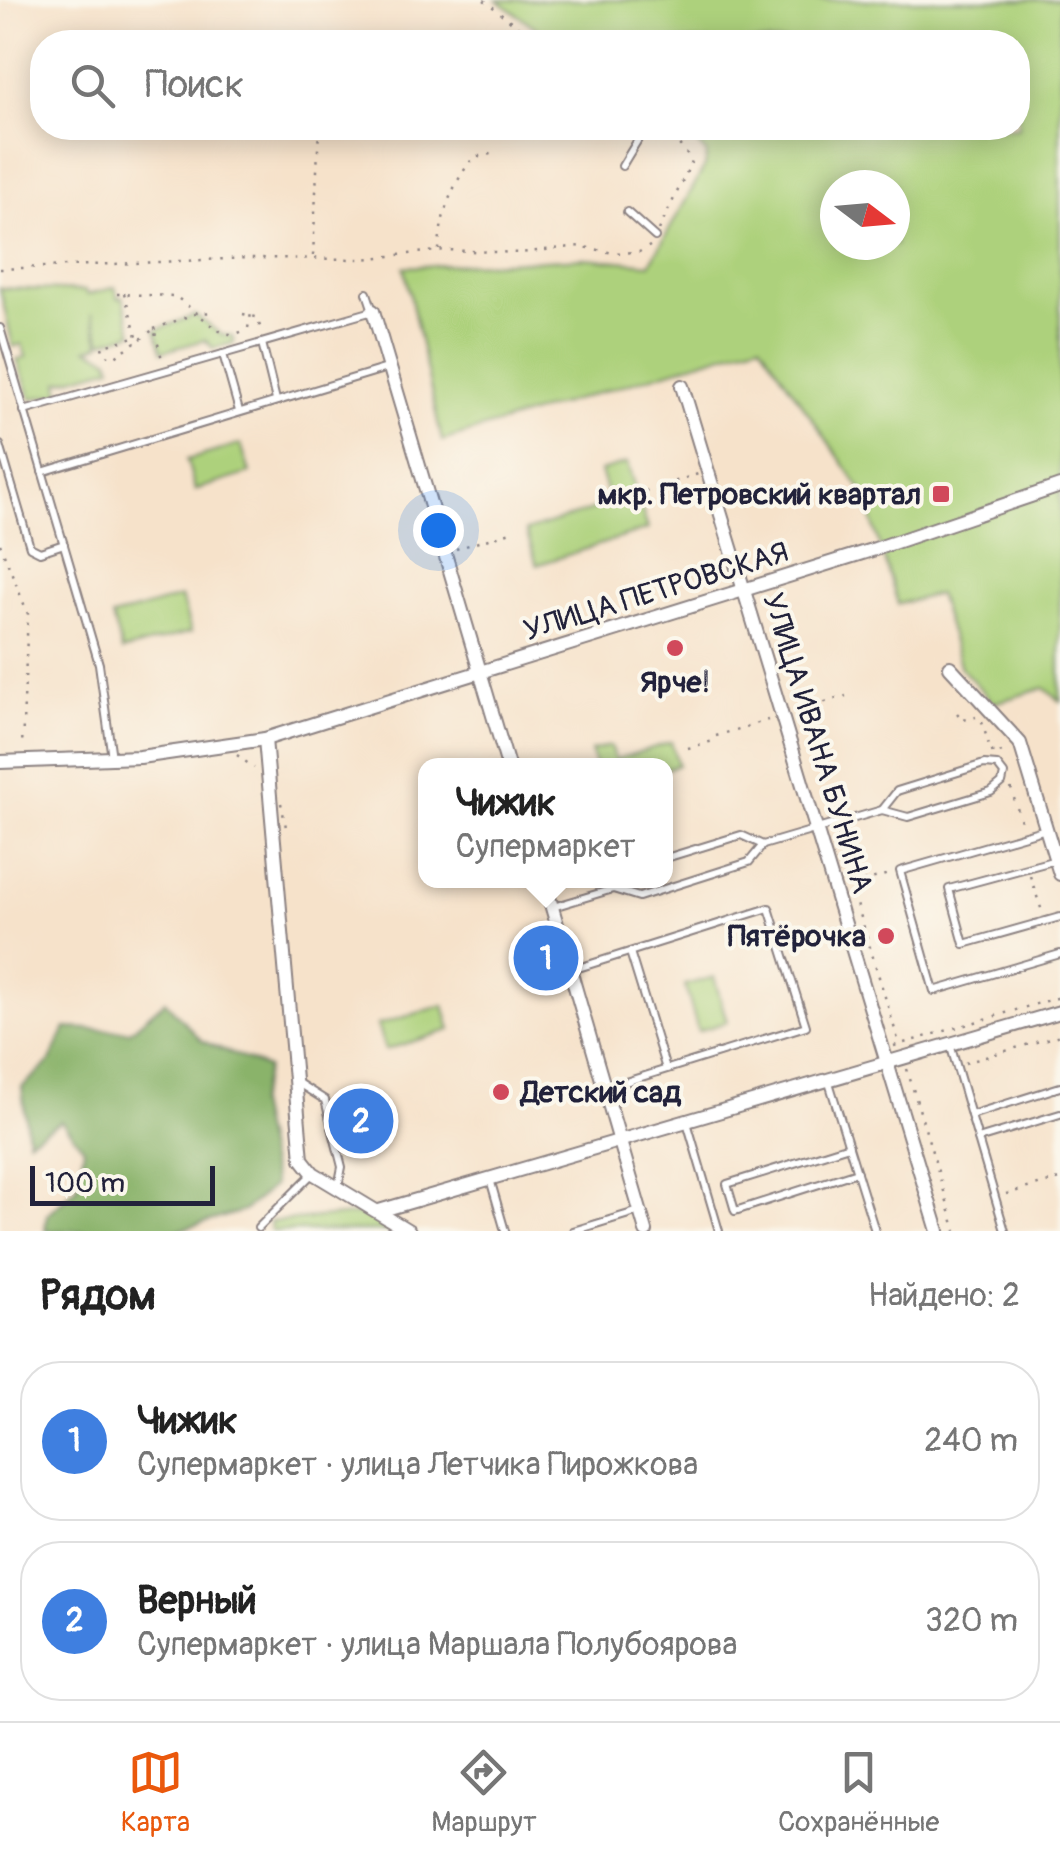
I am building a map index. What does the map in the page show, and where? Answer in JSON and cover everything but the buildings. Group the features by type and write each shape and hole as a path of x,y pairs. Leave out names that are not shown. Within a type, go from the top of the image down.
{"street":[{"path":"372,311 506,758"},
{"name":"УЛИЦА ИВАНА БУНИНА","path":"682,386 938,1231"},
{"name":"УЛИЦА ПЕТРОВСКАЯ","path":"0,762 112,759 266,739 1060,486"},
{"path":"950,668 1020,743 1047,828 1056,844 1060,874"},
{"path":"266,739 302,1158 313,1173 410,1231"},
{"path":"546,888 646,1231"},
{"path":"380,1212 828,1078 901,1050 950,1043 1060,1012"}],"lane":[{"path":"622,166 637,140"},
{"path":"626,212 655,237"},
{"path":"24,411 372,311 367,293"},
{"path":"0,328 99,664 112,759"},
{"path":"263,343 276,400"},
{"path":"223,354 239,411"},
{"path":"42,472 389,367"},
{"path":"0,445 30,547 37,552 64,544"},
{"path":"673,886 749,862 764,845 882,810 908,818 991,792 1004,779 994,764 897,791 882,810"},
{"path":"1047,828 900,871 934,990 1060,954"},
{"path":"673,856 740,835 764,845"},
{"path":"1056,860 949,889 964,944 1060,918"},
{"path":"552,908 612,889 639,897 667,888"},
{"path":"571,970 769,908 806,1026 604,1088"},
{"path":"630,952 666,1069"},
{"path":"950,1043 1005,1231"},
{"path":"828,1078 875,1231"},
{"path":"297,1082 326,1100 342,1167 338,1187"},
{"path":"971,1115 1060,1088"},
{"path":"978,1138 1060,1114"},
{"path":"687,1121 719,1231"},
{"path":"849,1146 727,1184 735,1211 857,1172"},
{"path":"258,1228 313,1173"},
{"path":"490,1180 504,1231"},
{"path":"573,1231 640,1211"}],"path":[{"path":"484,0 519,30"},
{"path":"313,258 318,140"},
{"path":"0,270 362,259 439,251 520,253 580,246 613,253 639,252 655,237 692,161 675,140"},
{"path":"439,251 442,218 458,180 474,157 491,154"},
{"path":"124,292 138,338"},
{"path":"117,294 175,296 223,334 236,334 248,328 251,314"},
{"path":"102,347 104,354 114,358 154,330 197,313 216,312"},
{"path":"243,314 257,318 263,343"},
{"path":"234,328 236,334"},
{"path":"154,330 166,370"},
{"path":"129,338 130,347"},
{"path":"91,349 138,338"},
{"path":"114,343 130,347"},
{"path":"645,490 709,470"},
{"path":"446,552 511,532"},
{"path":"0,544 28,614 20,762"},
{"path":"688,748 846,696"},
{"path":"957,713 963,720 980,719 994,764"},
{"path":"991,752 1000,750 1005,767"},
{"path":"233,753 258,773"},
{"path":"1010,784 1024,835"},
{"path":"272,802 284,803 287,830"},
{"path":"832,824 956,1231"},
{"path":"1028,868 1046,922"},
{"path":"851,884 900,871"},
{"path":"884,1055 1060,997"},
{"path":"956,1065 1060,1035"},
{"path":"995,1197 1060,1179"}],"green space":[{"path":"497,0 1060,0 1060,701 1044,688 994,703 961,668 938,594 898,604 863,492 760,343 442,441 404,267 585,258 650,264 705,166 707,154 694,140 1030,140 1030,30 539,30"},
{"path":"115,287 118,298 123,297 133,333 102,342 92,313 100,345 88,349 109,358 112,367 59,382 61,393 31,399 17,360 26,357 22,344 13,347 0,288 85,291 87,295"},
{"path":"195,315 222,335 232,336 234,343 213,348 205,340 162,352 156,330"},
{"path":"241,444 250,473 195,490 187,460"},
{"path":"627,463 648,529 537,565 526,531 610,504 600,471"},
{"path":"181,597 191,632 122,651 112,617"},
{"path":"671,742 678,765 673,767 673,758 621,758"},
{"path":"610,746 614,758 593,758 591,751"},
{"path":"714,977 727,1022 698,1031 685,985"},
{"path":"165,1001 202,1041 267,1068 257,1104 274,1185 244,1211 176,1231 45,1231 47,1215 77,1187 84,1148 61,1121 28,1140 22,1087 49,1063 66,1028 130,1031"},
{"path":"444,1005 451,1030 385,1050 377,1025"},
{"path":"378,1213 406,1231 271,1231 270,1222"}],"place":[{"name":"мкр. Петровский квартал","path":"941,494"},
{"name":"Ярче!","path":"675,648"},
{"name":"Пятёрочка","path":"886,936"},
{"name":"Чижик","path":"546,958"},
{"name":"Детский сад","path":"501,1092"},
{"name":"Верный","path":"361,1121"}]}
